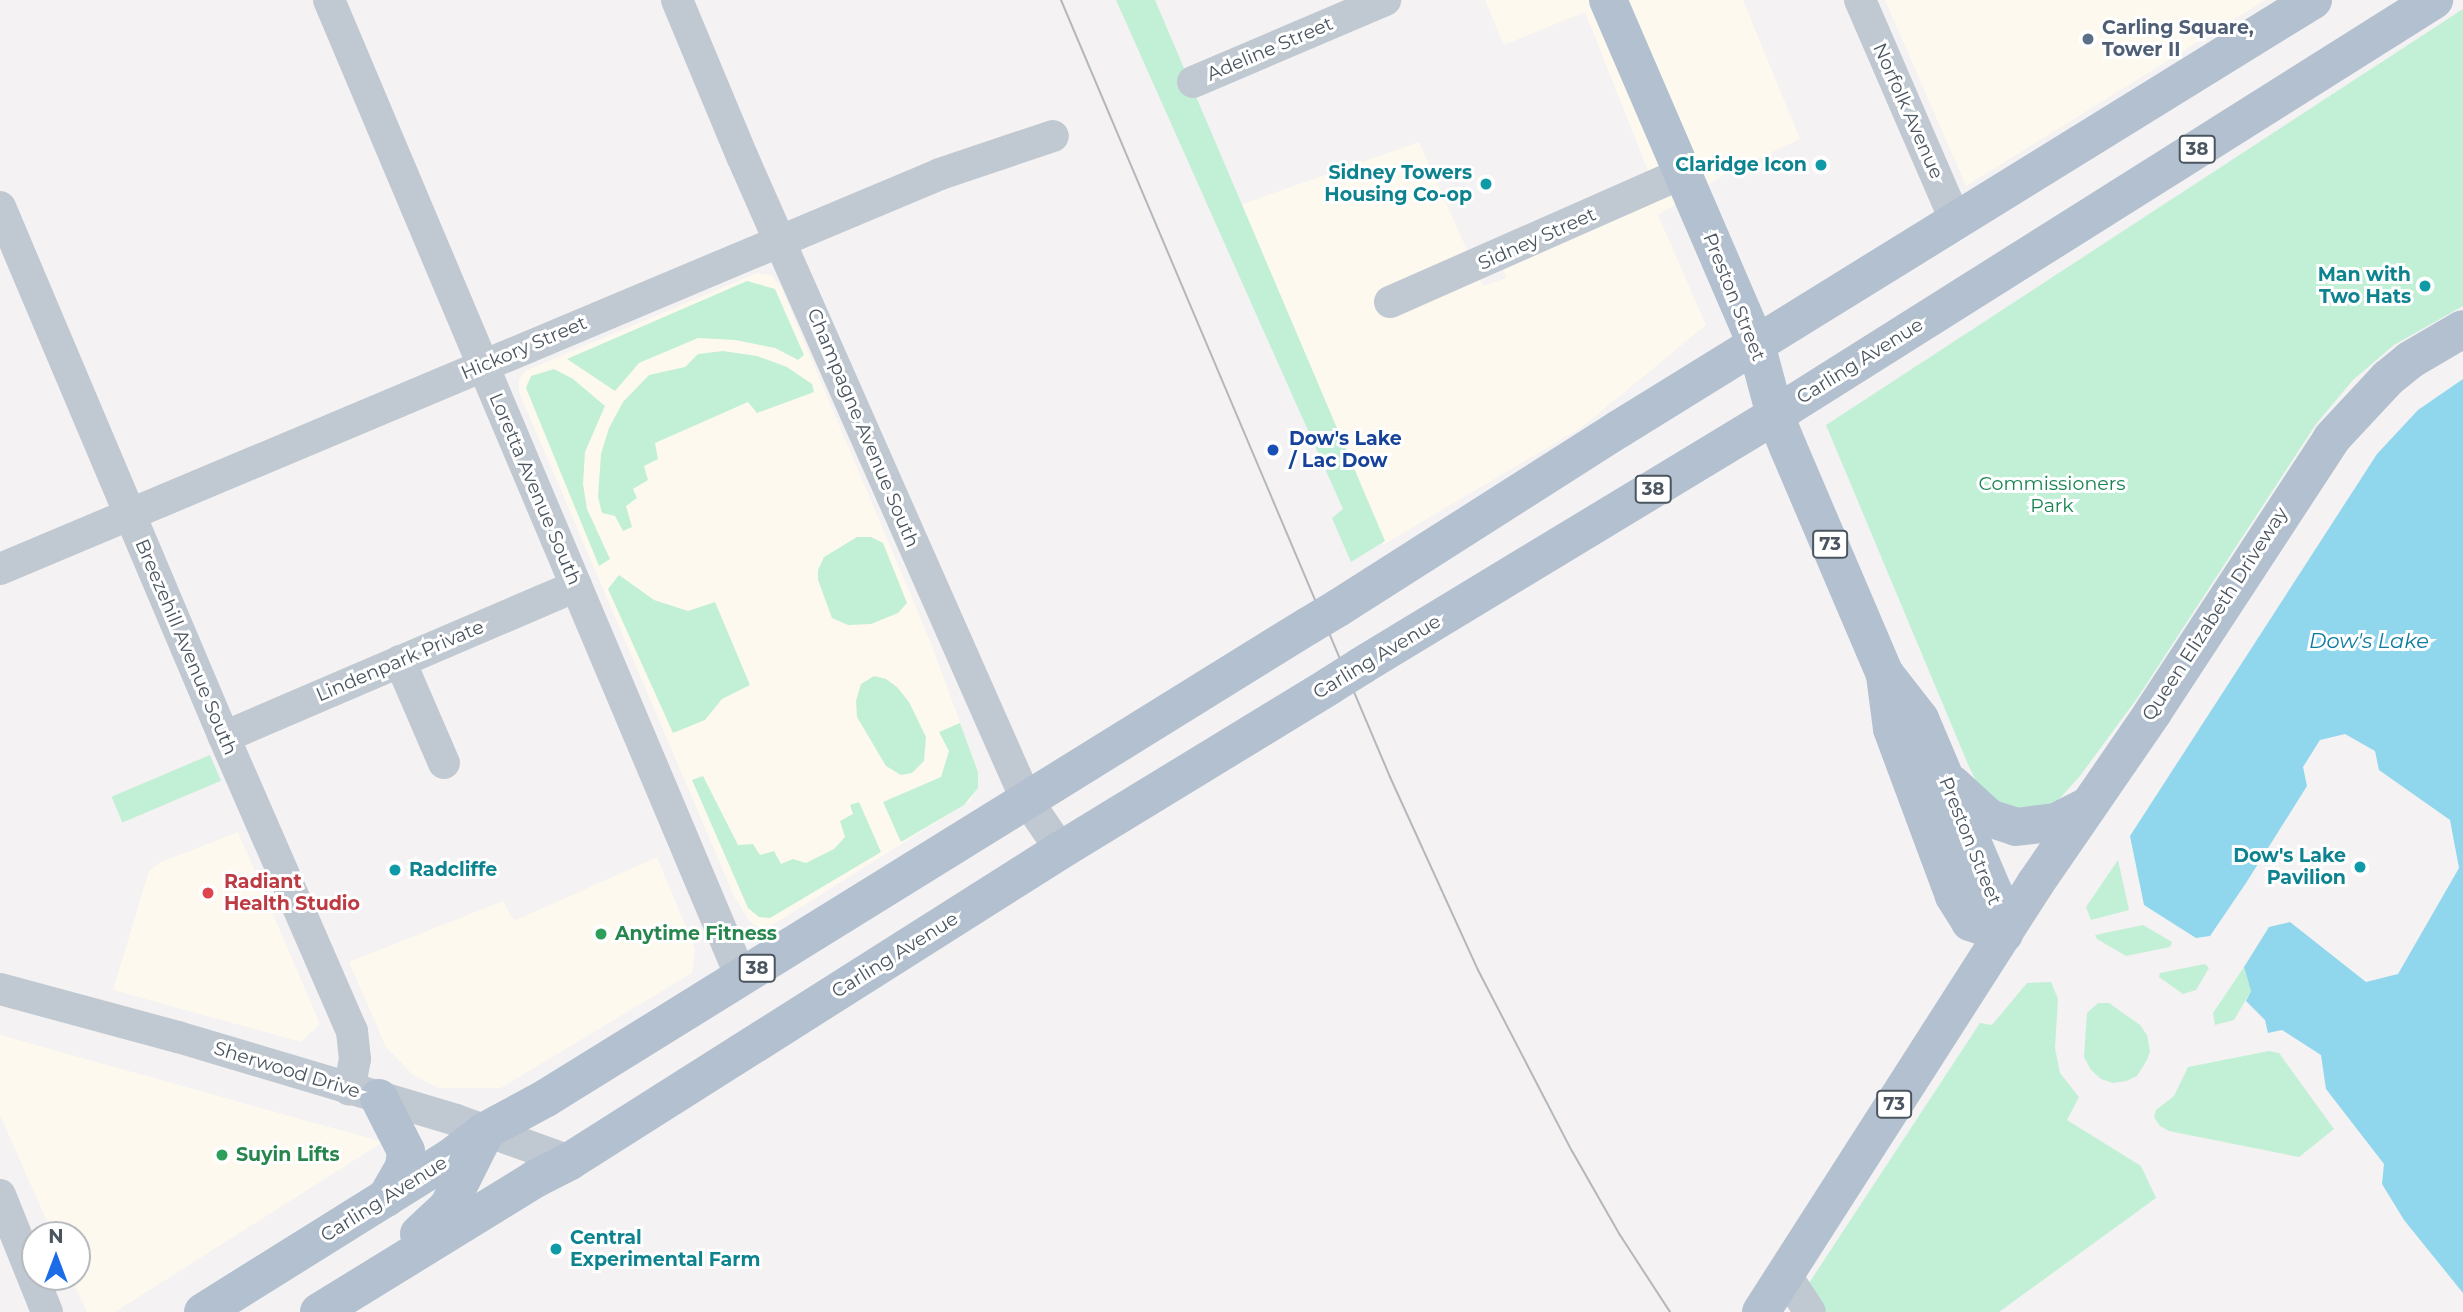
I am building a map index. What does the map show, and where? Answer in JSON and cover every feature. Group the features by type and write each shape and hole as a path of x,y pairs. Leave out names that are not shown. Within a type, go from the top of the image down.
{"main road":[{"name":"Preston Street","path":"1608,0 1756,344 1775,415 1885,674 1920,719 1994,893 2004,934"},
{"name":"Carling Avenue","path":"203,1312 451,1157 485,1132 546,1098 1323,617 1756,344 2313,0"},
{"name":"Carling Avenue","path":"334,1303 535,1179 570,1161 1061,850 1775,415 2434,0"},
{"name":"Queen Elizabeth Driveway","path":"2004,934 2332,439 2388,378 2410,360 2463,329"},
{"name":"Preston Street","path":"1885,674 1892,729 1954,896 1970,922 2004,934"},
{"path":"1945,778 1989,817 2016,827 2056,822 2088,806"},
{"name":"73","path":"1760,1312 2004,934"},
{"path":"363,1093 406,1151 404,1167 386,1198"},
{"path":"334,1303 448,1207 485,1132"}],"street":[{"name":"Loretta Avenue South","path":"330,0 741,977"},
{"name":"Champagne Avenue South","path":"677,0 1026,799 1061,850"},
{"name":"Adeline Street","path":"1193,82 1385,0"},
{"name":"Norfolk Avenue","path":"1860,0 1956,222"},
{"name":"Hickory Street","path":"0,569 781,239 940,174 1053,136"},
{"name":"Sidney Street","path":"1390,302 1682,173"},
{"name":"Breezehill Avenue South","path":"0,207 128,513 352,1031 363,1093"},
{"name":"Lindenpark Private","path":"224,737 576,586"},
{"path":"400,661 444,763"},
{"name":"Sherwood Drive","path":"0,989 169,1035 363,1093 570,1161"},
{"path":"0,1195 13,1263 47,1312"},
{"path":"1784,1273 1810,1312"}],"shaded area":[{"path":"1485,0 1743,0 1800,139 1722,176 1658,215 1706,325 1582,427 1383,545 1234,207 1419,142 1483,286 1506,278 1500,257 1654,186 1585,12 1504,45"},
{"path":"1885,0 2265,0 1966,186"},
{"path":"757,273 771,275 781,287 931,643 978,772 978,786 970,801 771,926 759,928 750,922 734,896 519,392 519,380 525,371"},
{"path":"238,832 320,1024 301,1042 113,990 149,871 161,862"},
{"path":"657,857 695,949 692,973 501,1088 438,1088 413,1075 386,1047 349,962 503,901 514,921"},
{"path":"0,1035 383,1142 115,1312 87,1312 77,1291 91,1291 91,1221 47,1221 0,1115"}],"green space":[{"path":"1116,0 1155,0 1385,541 1351,562 1332,518 1343,509"},
{"name":"Commissioners Park","path":"2463,9 2463,306 2394,345 2353,380 2316,424 2138,697 2080,776 2052,807 2018,815 1981,790 1970,769 1826,425"},
{"path":"747,281 775,289 804,355 798,360 775,348 735,340 698,338 639,363 615,391 567,359"},
{"path":"723,351 757,356 787,367 812,384 814,392 757,413 748,402 655,443 658,459 644,466 648,480 633,489 637,498 626,506 632,527 623,531 615,516 602,513 598,497 601,454 609,428 623,402 649,375 685,367 698,354"},
{"path":"554,369 573,379 605,406 585,452 583,484 587,509 610,559 599,566 526,388 531,376"},
{"path":"857,537 871,537 883,543 907,603 898,613 871,624 848,625 832,618 818,580 818,570 824,557"},
{"path":"619,575 654,600 688,611 715,602 750,685 722,699 705,720 673,733 608,589"},
{"path":"874,676 886,679 897,687 909,702 926,737 924,761 912,773 901,775 886,766 857,717 856,701 861,684"},
{"path":"960,723 978,772 978,788 964,805 901,842 883,802 941,777 949,751 939,732"},
{"path":"210,755 221,781 122,823 112,797"},
{"path":"703,776 738,845 753,844 760,855 774,851 781,864 793,859 806,863 834,849 845,837 840,821 853,814 850,805 859,802 881,852 770,918 759,917 748,908 692,780"},
{"path":"2118,860 2129,910 2091,920 2086,907"},
{"path":"2143,925 2172,942 2170,947 2126,956 2097,939 2095,935"},
{"path":"2205,964 2209,968 2196,990 2183,994 2159,977 2160,973"},
{"path":"2244,967 2251,991 2234,1020 2215,1025 2213,1013"},
{"path":"2051,982 2058,999 2055,1048 2060,1073 2079,1097 2067,1120 2141,1166 2156,1198 1999,1312 1790,1312 1980,1023 1992,1025 2027,983"},
{"path":"2098,1003 2109,1003 2140,1025 2147,1035 2150,1051 2147,1060 2137,1076 2126,1081 2113,1083 2101,1079 2091,1070 2084,1057 2087,1013"},
{"path":"2269,1051 2279,1053 2334,1129 2299,1157 2169,1131 2160,1126 2154,1117 2156,1110 2174,1096 2188,1067"}],"water":[{"name":"Dow's Lake","path":"2463,379 2463,1293 2404,1220 2382,1184 2384,1164 2326,1089 2321,1055 2282,1030 2268,1033 2265,1020 2246,1001 2251,991 2244,967 2269,927 2290,922 2366,982 2398,974 2459,868 2450,820 2379,770 2375,751 2345,734 2320,740 2303,767 2307,786 2210,936 2196,938 2144,905 2130,836 2377,454 2418,410"}],"tram line":[{"path":"1061,0 1390,777 1478,970 1572,1151 1620,1235 1670,1312"}],"place":[{"name":"Carling Square, Tower II","path":"2088,39"},
{"name":"Claridge Icon","path":"1821,165"},
{"name":"Sidney Towers Housing Co-op","path":"1486,184"},
{"name":"Man with Two Hats","path":"2425,286"},
{"name":"Dow's Lake / Lac Dow","path":"1273,450"},
{"name":"Dow's Lake Pavilion","path":"2360,867"},
{"name":"Radcliffe","path":"395,870"},
{"name":"Radiant Health Studio","path":"208,893"},
{"name":"Anytime Fitness","path":"601,934"},
{"name":"Suyin Lifts","path":"222,1155"},
{"name":"Central Experimental Farm","path":"556,1249"}]}
